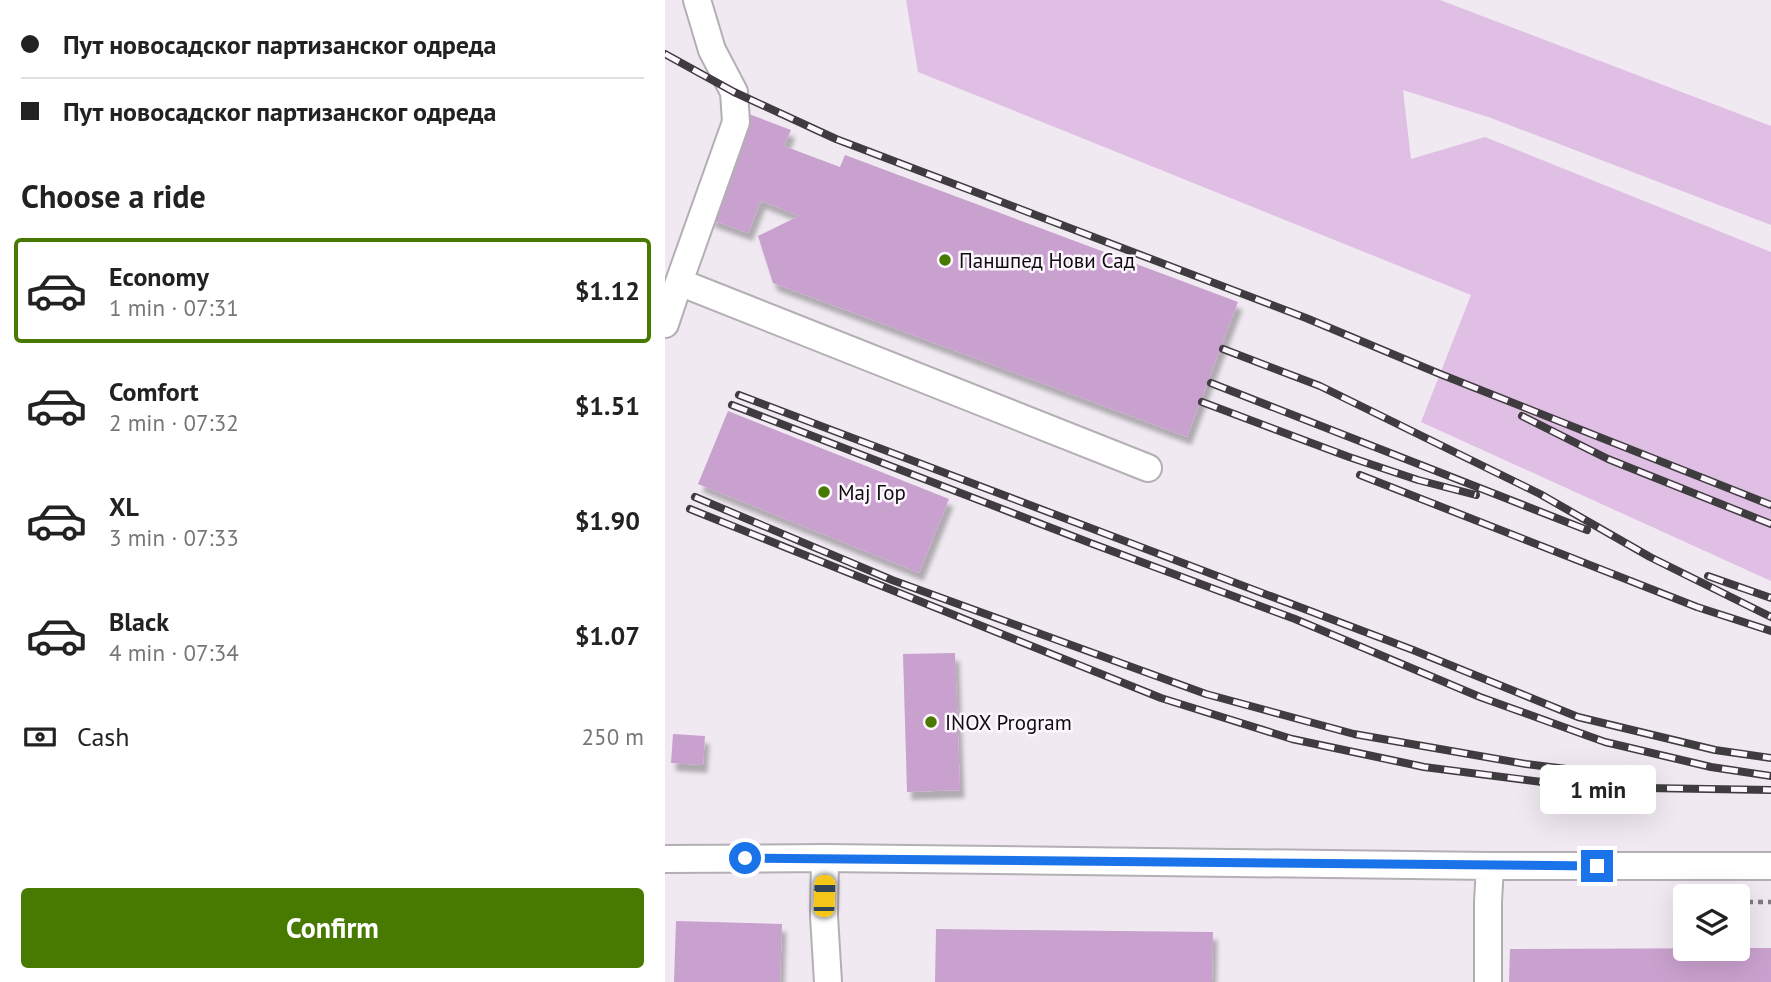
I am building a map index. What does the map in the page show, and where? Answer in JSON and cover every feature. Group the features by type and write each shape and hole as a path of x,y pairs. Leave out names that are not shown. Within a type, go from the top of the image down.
{"street":[{"path":"665,324 736,122 734,92 712,50 697,0"},
{"path":"680,282 1147,468"},
{"path":"825,858 824,916 828,982"},
{"path":"665,859 1771,866"},
{"path":"1488,982 1490,866"}],"path":[{"path":"1750,902 1771,902"}],"shaded area":[{"path":"906,0 1440,0 1771,126 1771,225 1491,118 1403,90 1411,159 1485,137 1771,252 1771,581 1421,422 1471,295 918,72"}],"building":[{"name":"Паншпед Нови Сад","path":"749,114 791,130 784,146 840,167 845,155 1238,302 1187,437 773,283 758,236 799,216 761,201 748,233 709,219"},
{"name":"Мај Гор","path":"728,411 949,499 919,573 698,484"},
{"name":"INOX Program","path":"955,653 960,790 907,792 903,654"},
{"path":"673,734 705,736 703,765 671,763"},
{"path":"676,921 782,924 780,982 674,982"},
{"path":"936,929 1213,932 1212,982 935,982"},
{"path":"1673,948 1673,961 1750,961 1750,948 1771,948 1771,982 1509,982 1510,949"}],"railway":[{"path":"665,54 734,92 836,139 1306,318 1771,505"},
{"path":"1223,349 1320,386 1540,494 1650,557 1771,617"},
{"path":"1211,383 1587,530"},
{"path":"739,395 1413,650 1578,717 1715,750 1771,758"},
{"path":"1202,402 1349,457 1418,480 1476,495"},
{"path":"732,405 1295,619 1480,697 1605,742 1711,767 1771,776"},
{"path":"1522,416 1608,459 1771,524"},
{"path":"1360,475 1697,607 1771,631"},
{"path":"695,497 892,580 1206,694 1354,734 1526,764 1648,779"},
{"path":"690,509 1161,698 1292,739 1424,767 1582,787 1771,790"},
{"path":"1708,576 1771,598"}],"place":[{"name":"Паншпед Нови Сад","path":"945,260"},
{"name":"Мај Гор","path":"824,492"},
{"name":"INOX Program","path":"931,722"}],"route":[{"path":"745,858 1597,866"}]}
